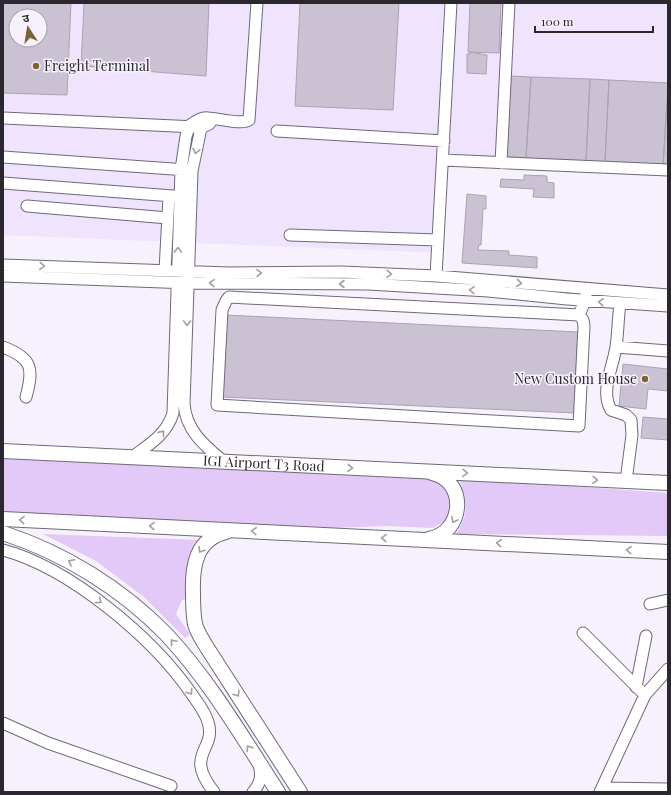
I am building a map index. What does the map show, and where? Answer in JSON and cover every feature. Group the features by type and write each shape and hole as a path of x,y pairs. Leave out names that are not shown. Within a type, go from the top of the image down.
{"main road":[{"name":"IGI Airport T3 Road","path":"3,451 668,483"},
{"path":"423,540 435,538 445,532 453,524 458,513 458,501 448,480 438,474 426,471"},
{"path":"3,519 668,552"},
{"path":"233,530 220,533 207,541 197,556 192,577 193,615 196,626 206,646 300,792"},
{"path":"3,533 26,540 88,571 142,612 166,634 196,670 278,792"}],"street":[{"path":"3,118 195,127 209,124 213,119 243,122 249,120 257,3"},
{"path":"436,276 451,3"},
{"path":"501,162 509,3"},
{"path":"195,127 186,170 189,277 185,413 190,428 200,442 224,462"},
{"path":"277,131 444,142"},
{"path":"3,156 186,170"},
{"path":"443,160 668,170"},
{"path":"3,182 169,197 186,197"},
{"path":"164,270 169,197"},
{"path":"132,457 157,438 168,425 173,413 178,270 186,197"},
{"path":"27,206 168,218"},
{"path":"290,235 438,240"},
{"path":"3,265 178,270 189,277 230,283 368,284 488,291 620,304 668,306"},
{"path":"3,276 178,282 189,277 229,273 341,272 436,276 668,295"},
{"path":"230,283 229,297 222,310 217,405 579,426 584,326 579,315 585,301 587,289"},
{"path":"229,297 579,315"},
{"path":"620,304 616,347 606,392 607,402 611,410 626,416 631,420 632,435 628,456 626,481"},
{"path":"3,346 16,352 28,363 32,370 26,397"},
{"path":"616,347 668,351"},
{"path":"3,550 40,565 74,583 122,618 160,654 183,682 208,722 209,738 202,753 200,764 203,776 214,792"},
{"path":"650,604 668,600"},
{"path":"583,633 645,695"},
{"path":"636,687 646,636"},
{"path":"668,669 645,695 601,790 668,789"},
{"path":"3,723 48,743 171,786"},
{"path":"253,792 260,782 261,770 258,762"}],"shaded area":[{"path":"3,3 668,3 668,176 446,164 441,253 3,235"},
{"path":"3,458 432,479 448,491 452,506 448,520 432,528 388,526 330,528 3,512"},
{"path":"459,478 668,493 668,536 456,534 464,519 466,507"},
{"path":"43,534 201,540 187,599 182,600 176,614 190,634 185,638 144,597 96,561"}],"building":[{"name":"Freight Terminal","path":"3,3 71,3 67,95 3,93"},
{"path":"84,3 209,3 206,76 81,66"},
{"path":"300,3 399,3 393,110 295,106"},
{"path":"470,3 501,3 499,53 468,52"},
{"path":"470,52 487,55 486,74 467,73 467,54 470,54"},
{"path":"511,76 531,77 526,158 506,157"},
{"path":"531,77 590,79 586,161 526,158"},
{"path":"590,79 609,80 605,162 586,161"},
{"path":"609,80 668,83 663,165 605,162"},
{"path":"668,89 668,165 663,165"},
{"path":"524,175 547,176 547,182 554,183 554,198 533,197 534,189 500,187 501,179 524,180"},
{"path":"467,194 486,196 486,209 483,209 481,245 479,245 478,250 509,251 509,255 537,257 537,268 462,263"},
{"path":"226,315 578,332 574,413 222,397"},
{"name":"New Custom House","path":"623,364 668,369 668,391 648,389 646,409 619,406"},
{"name":"New Custom House","path":"643,417 668,419 668,440 641,438"}],"place":[{"name":"Freight Terminal","path":"36,66"},
{"name":"New Custom House","path":"645,379"}]}
